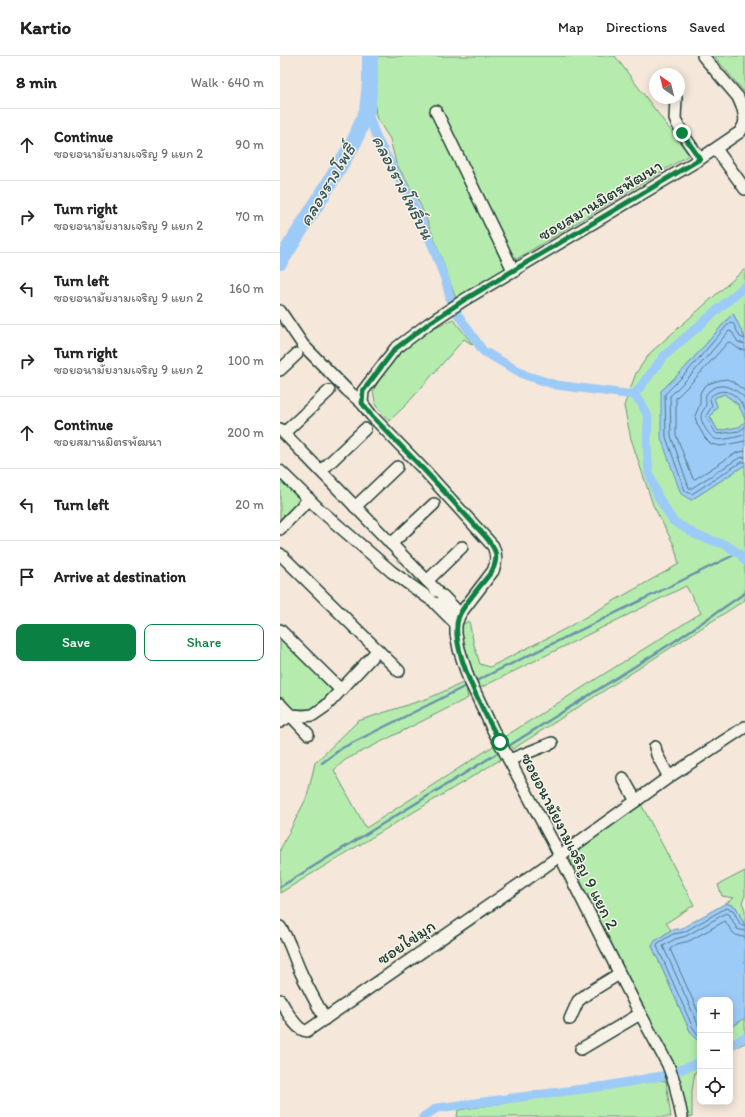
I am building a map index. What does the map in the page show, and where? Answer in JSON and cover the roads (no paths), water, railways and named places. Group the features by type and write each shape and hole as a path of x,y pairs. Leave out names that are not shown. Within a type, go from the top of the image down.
{"street":[{"name":"ซอยสมานมิตรพัฒนา","path":"362,403 363,391 395,349 428,324 464,300 514,272 700,159 740,132 744,125 745,119 738,97 703,56"},
{"path":"676,104 675,119 682,133 700,159"},
{"path":"436,111 514,272"},
{"path":"716,149 745,189"},
{"path":"280,311 304,345 347,390 362,403 371,415 426,472 493,546 496,553 496,563 458,619 390,544 282,431 329,391"},
{"path":"280,370 297,354"},
{"path":"321,471 365,429"},
{"path":"355,507 397,467"},
{"path":"280,471 309,499 392,572 433,593"},
{"path":"280,529 309,499"},
{"path":"390,544 434,504"},
{"path":"433,593 462,547"},
{"path":"280,554 399,671"},
{"name":"ซอยอนามัยงามเจริญ 9 แยก 2","path":"458,619 456,634 468,677 504,751 559,855 619,974 659,1046 675,1084 682,1117"},
{"path":"280,630 341,690"},
{"path":"280,722 291,715 313,715 326,706 378,650"},
{"path":"280,704 308,734"},
{"name":"ซอยไข่มุก","path":"280,1000 297,1027 308,1031 533,875 669,777 745,727"},
{"path":"504,751 552,743"},
{"path":"655,746 657,755 669,777"},
{"path":"623,778 636,801"},
{"path":"280,927 292,947 301,974 325,1019"},
{"path":"570,1019 578,1001 619,974"},
{"path":"581,1049 640,1014"}],"water":[{"path":"733,313 745,339 745,419 738,404 724,394 714,398 717,406 710,417 718,431 739,427 745,422 745,465 691,500 681,494 661,438 661,391 685,368"},
{"path":"726,903 736,907 745,926 745,1018 733,1026 733,997 697,997 697,1040 690,1031 652,946 655,941 671,930 682,928"}],"waterway":[{"name":"คลองรางโพธิ์","path":"280,262 354,142 367,111 370,83 370,56"},
{"name":"คลองรางโพธิ์บน","path":"367,111 377,139 415,207 433,247 446,282 452,306 483,351 525,375 556,385 634,395 642,404 648,417 647,446 649,473 658,497 673,521 696,535 726,545 741,555 745,561"},
{"path":"634,395 664,356 745,286"},
{"path":"478,680 738,553"},
{"path":"507,747 675,641 745,593"},
{"path":"322,763 342,748 464,687"},
{"path":"280,887 501,751"},
{"path":"733,1044 745,1037"},
{"path":"423,1117 437,1108 606,1086 667,1075 697,1063"}]}
